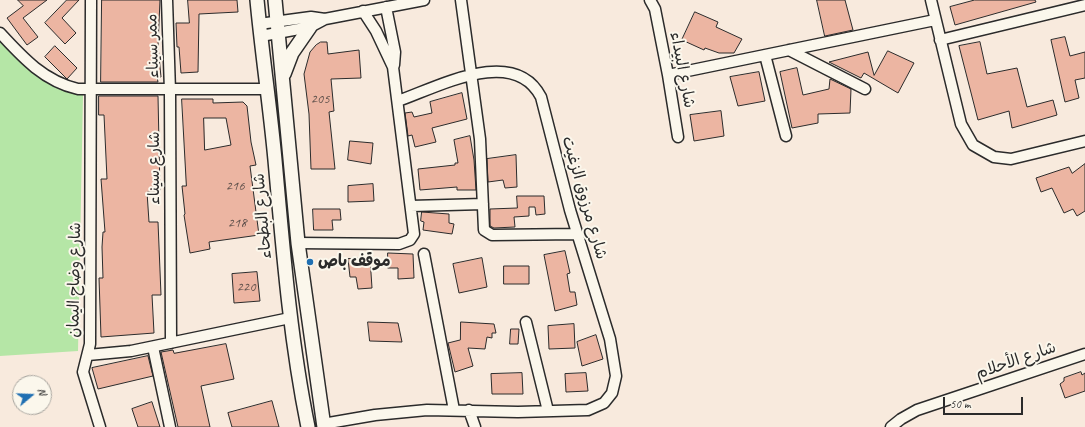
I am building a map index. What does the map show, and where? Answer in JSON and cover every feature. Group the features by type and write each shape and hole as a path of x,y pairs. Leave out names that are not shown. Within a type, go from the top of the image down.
{"street":[{"name":"شارع وضاح اليمان","path":"91,0 90,340 88,355 118,352 171,343 290,318"},
{"name":"ممر سيناء","path":"167,0 170,91"},
{"name":"شارع البطحاء","path":"257,0 268,89 290,318 300,388 308,427"},
{"name":"شارع البطحاء","path":"275,0 298,243 324,426"},
{"path":"282,80 292,54 310,28 325,19 424,0"},
{"path":"461,0 480,139 483,228 489,234 577,234"},
{"name":"شارع البيداء","path":"650,0 656,5 678,137"},
{"path":"931,0 961,124 968,139 980,150 994,157 1011,159 1085,141"},
{"path":"940,40 1085,5"},
{"path":"298,243 395,244 407,242 414,234 393,67 395,52 386,7"},
{"path":"363,11 376,31 393,67"},
{"path":"278,28 311,16 325,19"},
{"path":"668,75 935,20"},
{"path":"260,30 278,28 310,28"},
{"path":"0,33 44,76 66,86 91,90 170,91 268,89"},
{"path":"790,50 864,89"},
{"path":"765,56 786,136"},
{"name":"شارع مرزوق الزغيت","path":"324,426 375,415 454,410 588,410 599,406 612,394 616,382 613,355 606,324 577,234 538,90 522,76 509,71 472,75 398,101"},
{"name":"شارع سيناء","path":"170,91 171,343"},
{"path":"411,206 483,204"},
{"path":"424,254 454,410"},
{"path":"526,322 548,411"},
{"path":"153,346 170,427"},
{"name":"شارع الأحلام","path":"891,427 901,419 917,410 1085,354"},
{"path":"88,355 84,372 100,427"},
{"path":"469,410 475,427"}],"green space":[{"path":"0,38 58,82 83,95 78,351 0,356"}],"building":[{"path":"18,0 47,0 23,18 38,37 27,45 7,18 23,6"},
{"path":"67,0 79,0 62,18 76,33 65,44 45,23"},
{"path":"102,0 160,0 158,46 161,77 157,77 158,82 101,82"},
{"path":"188,0 237,0 238,12 199,14 198,72 181,73 179,47 177,47 176,23 189,23"},
{"path":"817,0 845,0 853,30 825,36"},
{"path":"975,0 1035,0 1036,2 955,25 950,7"},
{"path":"695,12 718,22 716,27 742,39 734,53 719,53 705,48 704,50 682,40"},
{"path":"1065,37 1070,56 1085,52 1085,78 1075,80 1079,98 1065,102 1051,40"},
{"path":"321,42 327,42 328,54 359,50 361,78 331,79 334,111 329,112 335,169 311,169 309,114 304,74 310,52"},
{"path":"980,42 987,74 1017,68 1027,107 1053,100 1057,115 1012,128 1009,111 978,120 959,46"},
{"path":"55,46 77,68 67,79 45,57"},
{"path":"888,51 914,63 898,93 864,73 861,78 829,62 868,52 874,75"},
{"path":"797,68 803,95 829,89 830,79 851,89 850,113 818,114 818,123 792,128 780,72"},
{"path":"759,72 765,101 738,106 730,77"},
{"path":"462,93 467,119 432,128 436,142 415,147 412,135 408,136 405,113 412,112 414,117 432,113 430,102"},
{"path":"99,96 158,96 160,192 147,192 149,222 158,222 161,295 152,295 154,333 101,337 99,278 103,278 102,247 103,232 105,232 101,179 107,179 104,115 99,115"},
{"path":"182,99 213,99 213,103 243,102 247,106 251,142 256,165 250,166 259,235 209,242 210,249 190,253 184,215 182,186 186,186","holes":["204,118 226,118 231,145 205,150"]},
{"path":"721,111 724,136 694,141 690,115"},
{"path":"470,136 474,160 476,190 457,190 457,187 420,190 418,169 455,165 455,163 458,163 454,140"},
{"path":"350,141 373,143 371,164 348,160"},
{"path":"516,155 517,187 505,188 503,180 488,182 487,159"},
{"path":"1085,164 1085,211 1077,216 1073,209 1064,213 1052,188 1041,192 1036,178 1069,167 1072,173"},
{"path":"373,184 374,201 348,202 348,186"},
{"path":"517,196 544,196 545,214 536,215 535,207 529,207 529,216 514,217 515,227 494,228 490,226 490,209 517,208"},
{"path":"313,209 340,209 341,220 332,220 333,230 314,230"},
{"path":"422,212 449,214 449,223 454,224 452,234 423,230 424,222 421,221"},
{"path":"565,251 570,273 567,274 570,292 575,292 577,305 555,311 544,255"},
{"path":"388,253 413,254 414,278 398,279 398,268 388,268"},
{"path":"370,258 372,288 358,289 356,277 350,277 348,259"},
{"path":"482,258 487,287 459,293 453,264"},
{"path":"504,266 529,266 529,284 504,284"},
{"path":"257,272 260,301 234,303 232,274"},
{"path":"368,322 398,323 402,342 370,341"},
{"path":"461,322 494,324 496,333 492,333 492,338 487,337 485,349 468,348 473,366 455,372 448,343 460,340"},
{"path":"574,324 575,348 549,349 548,326"},
{"path":"511,329 519,329 518,344 510,344"},
{"path":"596,335 603,359 582,366 577,342"},
{"path":"226,344 234,379 201,386 210,427 178,427 161,352 173,350 174,353"},
{"path":"148,356 153,376 98,389 92,368"},
{"path":"1081,372 1082,375 1085,373 1085,391 1065,398 1060,384 1064,381 1064,378"},
{"path":"522,373 523,394 492,394 491,374"},
{"path":"586,373 588,391 566,392 565,374"},
{"path":"272,401 279,427 232,427 228,413"},
{"path":"152,402 160,427 138,427 132,409"}],"place":[{"name":"موقف باص","path":"310,262"}]}
